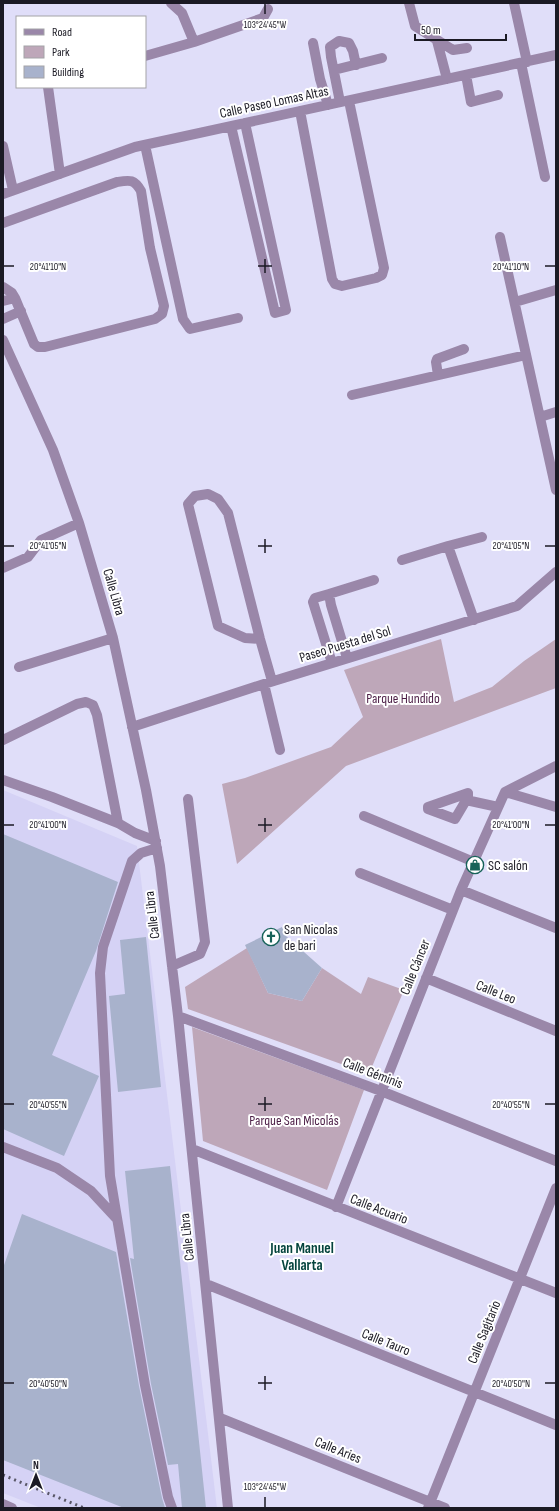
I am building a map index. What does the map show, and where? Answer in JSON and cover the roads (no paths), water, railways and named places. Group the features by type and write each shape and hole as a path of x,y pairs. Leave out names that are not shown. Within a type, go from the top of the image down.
{"street":[{"path":"171,3 182,12 194,42"},
{"path":"409,3 415,26 453,50 467,48"},
{"path":"514,3 545,177"},
{"path":"146,56 194,42 263,18 268,9"},
{"path":"300,111 332,279 336,284 342,286 376,278 382,275 384,268 345,102 334,70 330,47 339,41 348,43 354,51 356,65"},
{"path":"438,41 446,79"},
{"path":"313,42 320,79 328,105"},
{"name":"Calle Paseo Lomas Altas","path":"8,192 145,145 556,55"},
{"path":"334,70 382,58"},
{"path":"466,75 471,102 498,95"},
{"path":"48,88 60,174"},
{"path":"231,126 275,313 286,310 245,123"},
{"path":"145,145 183,319 190,329 238,318"},
{"path":"3,146 8,192"},
{"path":"3,223 117,182 128,180 137,184 141,191 150,248 164,306 162,314 155,319 45,347 38,347 34,344 15,298 12,293 3,287"},
{"path":"500,237 556,490"},
{"path":"515,302 556,290"},
{"path":"3,301 15,298"},
{"path":"3,319 21,311"},
{"name":"Calle Libra","path":"3,340 53,450 79,523 113,638 146,790 156,844 178,1016 228,1508"},
{"path":"438,375 437,359 464,349"},
{"path":"352,395 526,355"},
{"path":"540,417 556,412"},
{"path":"260,639 245,638 218,626 188,504 194,496 208,494 218,499 228,513 260,639 280,750"},
{"path":"3,568 28,557 41,540 79,523"},
{"path":"402,560 482,537"},
{"path":"448,546 474,620"},
{"name":"Paseo Puesta del Sol","path":"132,726 268,682 517,606 556,572"},
{"path":"332,663 313,602 315,598 374,580"},
{"path":"329,594 347,658"},
{"path":"18,667 113,638"},
{"path":"3,740 77,704 86,702 93,705 97,715 118,823"},
{"path":"505,792 556,766"},
{"path":"3,780 52,797 118,823 156,844"},
{"path":"505,792 556,807"},
{"name":"Calle Cáncer","path":"336,1207 461,890 505,792"},
{"path":"172,966 200,954 205,942 188,798"},
{"path":"466,800 498,807"},
{"path":"364,816 474,862"},
{"path":"156,844 141,853 132,861 103,947 100,973 110,1176 145,1385 168,1497 172,1508"},
{"path":"360,873 453,910"},
{"path":"461,890 556,928"},
{"name":"Calle Leo","path":"426,978 556,1031"},
{"name":"Calle Géminis","path":"178,1016 381,1091 556,1161"},
{"path":"3,1147 57,1168 91,1191 117,1219"},
{"name":"Calle Acuario","path":"192,1149 556,1293"},
{"name":"Calle Sagitario","path":"429,1505 556,1188"},
{"name":"Calle Tauro","path":"206,1284 556,1425"},
{"name":"Calle Aries","path":"220,1418 429,1505 445,1508"},
{"path":"3,1504 12,1508"}],"railway":[{"path":"3,1475 84,1508"}],"place":[{"name":"SC salón","path":"475,865"},
{"name":"San Nicolas de bari","path":"271,937"}],"district":[{"name":"Juan Manuel Vallarta","path":"302,1256"}],"park label":[{"name":"Parque Hundido","path":"403,698"},
{"name":"Parque San Micolás","path":"294,1120"}]}
